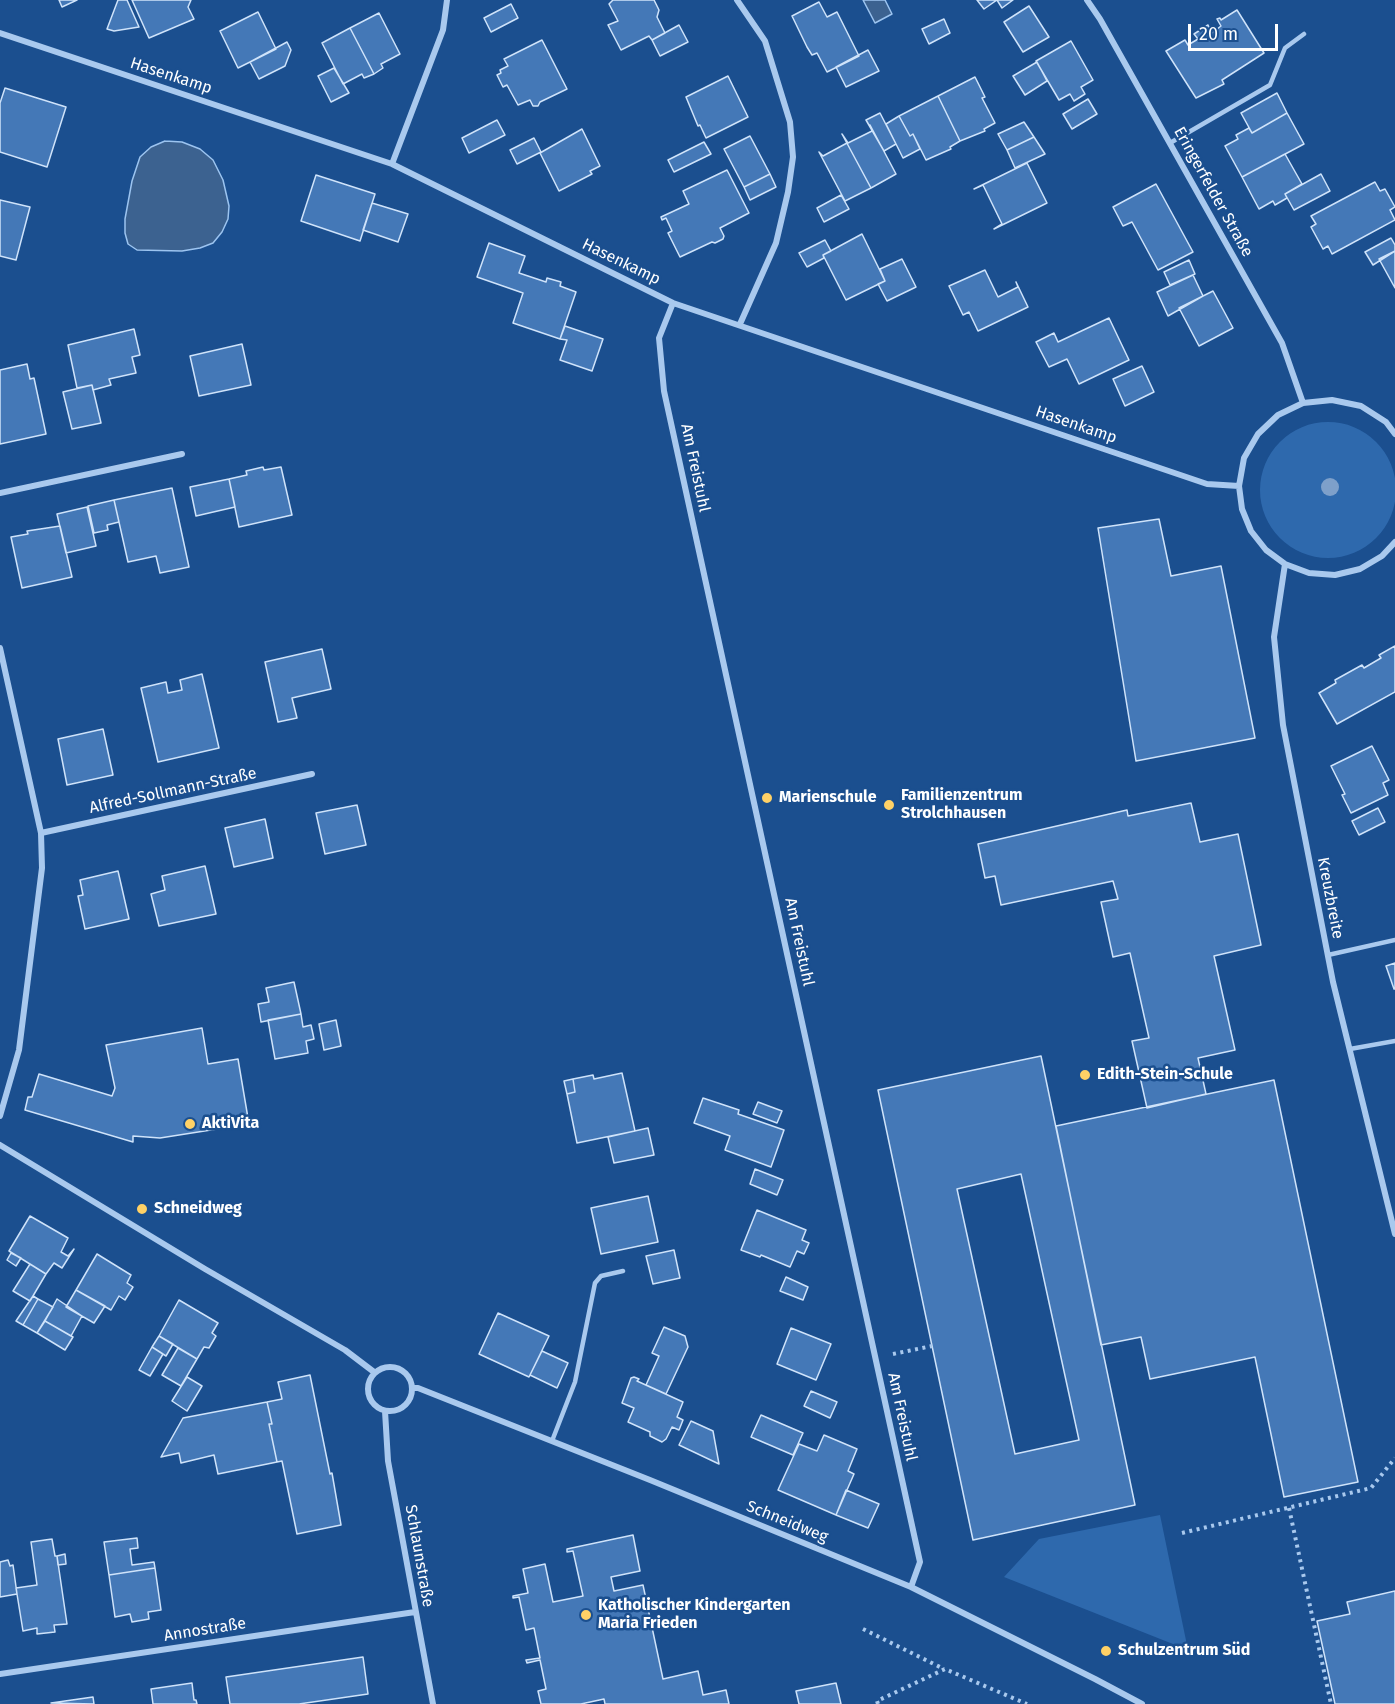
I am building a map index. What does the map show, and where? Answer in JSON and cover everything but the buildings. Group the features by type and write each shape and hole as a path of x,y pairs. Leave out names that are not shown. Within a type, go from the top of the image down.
{"street":[{"path":"392,164 443,30 447,0"},
{"path":"736,0 765,41 790,122 793,158 776,243 740,324"},
{"name":"Eringerfelder Straße","path":"1087,0 1100,19 1282,343 1303,403"},
{"name":"Hasenkamp","path":"0,33 392,164 673,303 1207,484 1239,486"},
{"name":"Am Freistuhl","path":"673,303 659,339 664,391 920,1562 911,1587"},
{"path":"1395,434 1386,422 1361,406 1332,400 1303,403 1278,414 1258,434 1244,458 1239,486 1242,509 1251,531 1266,550 1285,564 1309,573 1335,575 1360,569 1382,556 1395,542"},
{"path":"0,493 182,454"},
{"name":"Kreuzbreite","path":"1285,564 1274,637 1283,725 1328,955 1395,1233"},
{"path":"0,648 41,833 42,868 19,1050 0,1116"},
{"name":"Alfred-Sollmann-Straße","path":"41,833 312,774"},
{"path":"0,1145 345,1350 374,1372"},
{"path":"385,1366 398,1367 409,1376 412,1388 409,1401 404,1406 399,1410 385,1411 374,1406 368,1395 367,1383 374,1372 385,1366"},
{"name":"Schneidweg","path":"412,1388 418,1388 552,1441 911,1587 1142,1704"},
{"name":"Schlaunstraße","path":"385,1411 388,1461 433,1704"},
{"name":"Annostraße","path":"0,1674 415,1612"}],"lane":[{"path":"1170,143 1270,85 1285,48 1304,34"},
{"path":"1328,955 1395,940"},
{"path":"1350,1049 1395,1041"},
{"path":"552,1441 575,1382 595,1283 601,1276 622,1271"}],"path":[{"path":"875,1358 932,1346"},
{"path":"1182,1533 1371,1488 1395,1458"},
{"path":"1289,1508 1331,1704"},
{"path":"863,1629 945,1669 1027,1704"},
{"path":"878,1704 877,1701 945,1669"}],"shaded area":[{"path":"863,0 885,0 892,14 875,23"},
{"path":"165,141 182,142 200,149 213,160 223,180 229,206 228,219 222,232 213,243 182,251 137,250 128,244 125,219 132,181 140,157 151,147"},
{"path":"1328,422 1354,427 1376,442 1391,464 1396,490 1391,516 1376,538 1354,553 1328,558 1302,553 1280,538 1265,516 1260,490 1265,464 1280,442 1302,427"},
{"path":"1160,1515 1188,1650 1004,1577 1039,1539"}],"place":[{"name":"Marienschule","path":"767,798"},
{"name":"Familienzentrum Strolchhausen","path":"889,805"},
{"name":"Edith-Stein-Schule","path":"1085,1075"},
{"name":"AktiVita","path":"190,1124"},
{"name":"Schneidweg","path":"142,1209"},
{"name":"Katholischer Kindergarten Maria Frieden","path":"586,1615"},
{"name":"Schulzentrum Süd","path":"1106,1651"}]}
